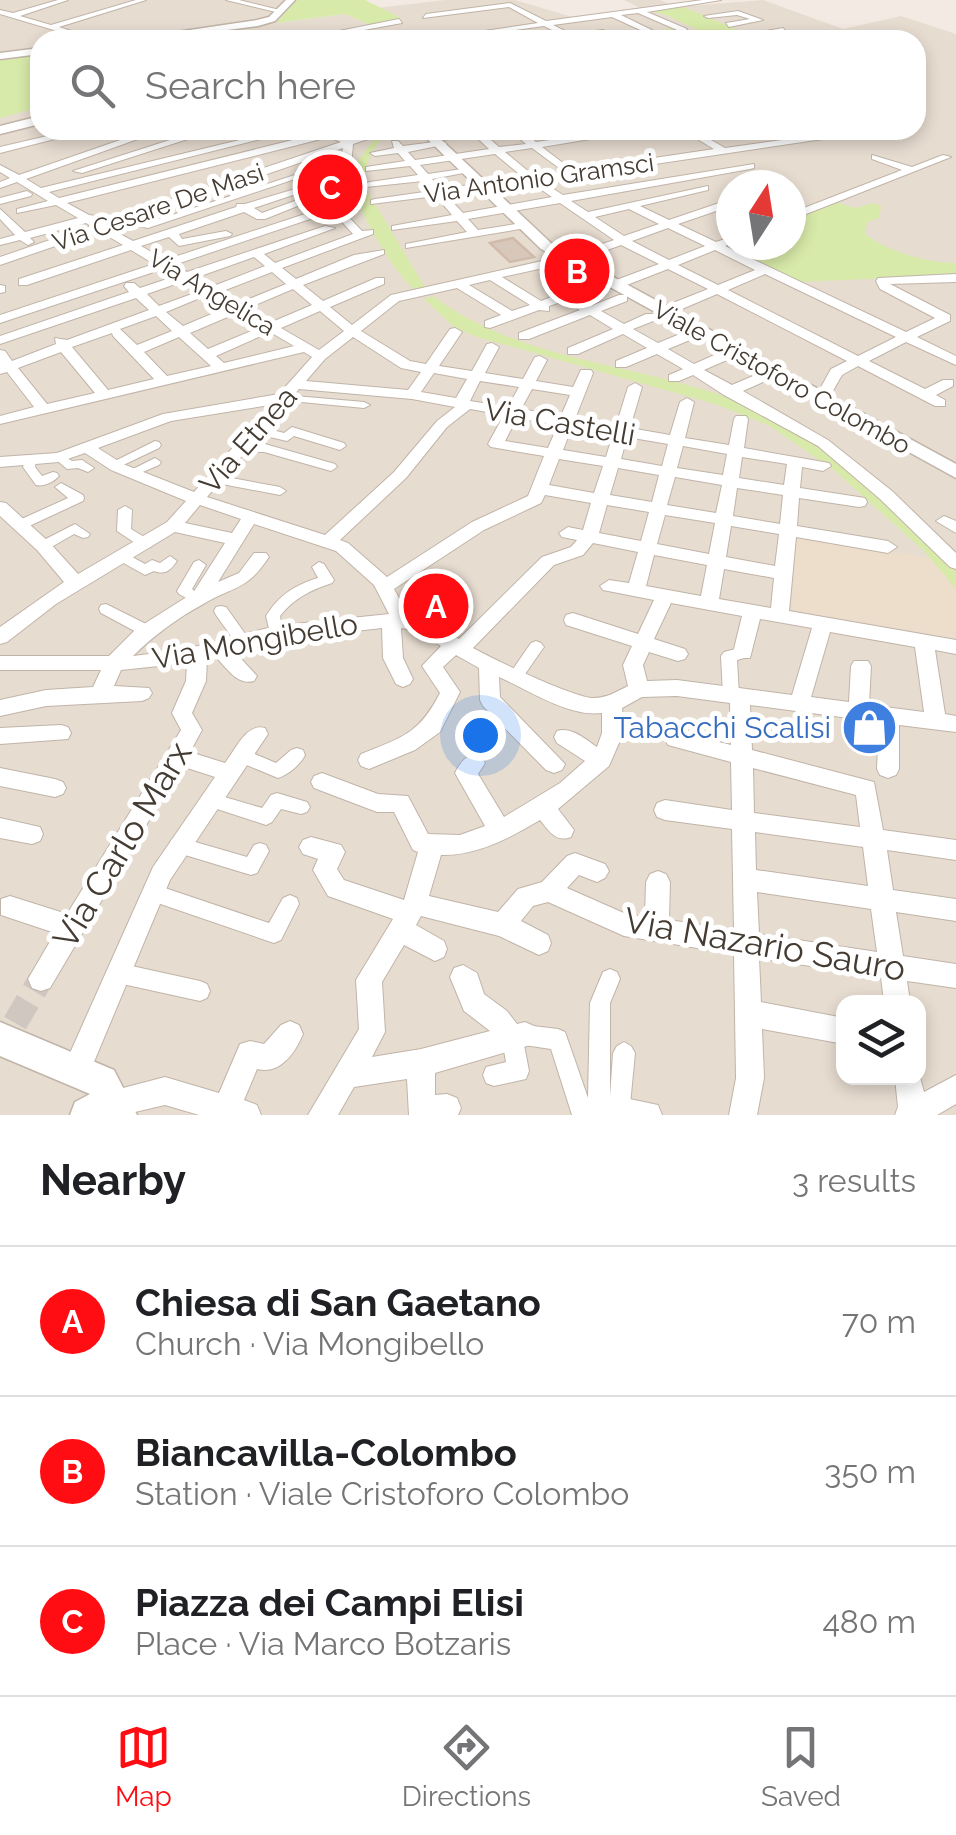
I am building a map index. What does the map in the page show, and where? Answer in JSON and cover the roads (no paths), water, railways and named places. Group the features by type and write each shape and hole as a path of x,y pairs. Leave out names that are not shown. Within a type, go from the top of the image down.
{"street":[{"path":"11,16 66,0"},
{"path":"51,27 143,0"},
{"path":"228,0 280,11"},
{"path":"204,30 258,23 292,0"},
{"path":"470,0 525,30"},
{"path":"496,30 718,0"},
{"path":"436,4 478,30"},
{"path":"426,16 510,5 558,30"},
{"path":"681,5 737,30"},
{"path":"413,7 447,30"},
{"path":"639,11 682,30"},
{"path":"0,12 61,30"},
{"path":"501,17 542,12"},
{"path":"708,16 738,13 759,20 729,25"},
{"path":"613,14 647,30"},
{"path":"578,19 599,30"},
{"path":"348,30 399,21"},
{"path":"313,28 317,30"},
{"path":"0,56 30,52"},
{"path":"6,128 30,138"},
{"path":"0,138 6,148 23,156"},
{"path":"65,140 84,156"},
{"path":"92,140 129,170"},
{"path":"2,170 66,162 130,140 178,171 204,182"},
{"path":"161,140 166,144"},
{"path":"0,200 170,140"},
{"path":"190,140 206,151"},
{"path":"0,185 71,184 238,140"},
{"path":"257,140 281,155 340,180"},
{"path":"0,242 32,245 88,220 204,182 268,148 297,140"},
{"path":"21,211 178,171 281,155 300,140"},
{"path":"303,140 322,152 340,180"},
{"name":"Via Cesare De Masi","path":"0,263 68,231 100,227 322,152 343,140"},
{"path":"349,140 340,180 329,202 312,211 395,298 568,259 716,207"},
{"path":"489,140 532,179 623,241 940,403"},
{"path":"528,140 564,169 663,197"},
{"path":"375,153 398,146 440,142 500,150 569,140 582,150"},
{"path":"396,228 750,166 705,140"},
{"name":"Via Antonio Gramsci","path":"375,202 532,179 564,169 608,168 774,140"},
{"path":"6,148 37,141 54,153"},
{"path":"435,241 374,168 412,163 440,142"},
{"name":"Viale Cristoforo Colombo","path":"440,142 522,226 611,289 956,472"},
{"path":"398,146 475,234"},
{"path":"219,148 304,188"},
{"path":"646,151 684,178"},
{"path":"131,154 148,165"},
{"path":"806,210 946,156"},
{"path":"874,157 911,170"},
{"path":"595,159 608,168"},
{"path":"73,211 244,161"},
{"path":"29,187 66,162"},
{"name":"Via Angelica","path":"2,170 186,277 206,293 320,356"},
{"path":"144,226 313,170 340,180"},
{"path":"370,186 468,171"},
{"path":"113,174 126,184"},
{"path":"18,284 304,188 340,180"},
{"path":"71,184 244,238"},
{"path":"586,216 704,188"},
{"path":"254,190 289,207"},
{"path":"680,194 716,210"},
{"path":"228,198 261,216 315,197"},
{"path":"40,206 221,368"},
{"path":"634,207 956,361"},
{"path":"226,214 265,231"},
{"path":"0,319 315,214"},
{"path":"44,410 3,364 116,330 365,234 340,214"},
{"path":"1,215 164,382"},
{"path":"410,246 522,226"},
{"path":"0,340 328,228"},
{"path":"172,232 180,242 230,234"},
{"path":"490,324 565,296 611,289 715,246"},
{"path":"134,351 380,252"},
{"path":"256,253 389,357 430,369 579,392"},
{"path":"0,263 104,396"},
{"path":"573,351 762,271"},
{"path":"493,277 564,320"},
{"path":"822,398 836,372 945,318 880,283 956,278"},
{"path":"206,354 380,281"},
{"path":"461,285 511,316"},
{"path":"524,336 590,310 611,289"},
{"path":"565,296 823,443 886,495 956,562"},
{"name":"Via Etnea","path":"0,638 173,526 320,356 395,298"},
{"path":"412,395 455,332"},
{"path":"621,364 685,337"},
{"path":"0,420 305,348"},
{"path":"328,542 400,475 463,404 492,348"},
{"path":"674,378 724,356"},
{"path":"540,360 496,444 859,502"},
{"path":"393,592 502,509 535,499 586,373"},
{"path":"729,392 758,378"},
{"path":"925,395 948,383"},
{"path":"370,760 408,744 433,726 450,692 432,666 548,561 577,551 588,537 635,387"},
{"path":"290,391 364,406"},
{"name":"Via Castelli","path":"0,462 59,457 168,416 290,391 412,395 822,466"},
{"path":"636,591 688,402"},
{"path":"709,604 741,419"},
{"path":"257,430 288,436 292,432 340,446"},
{"path":"113,465 154,445"},
{"path":"86,447 113,465 197,500 354,554 393,592 397,621 393,658 403,679"},
{"path":"242,448 265,448 331,467"},
{"path":"59,457 71,466 88,468"},
{"path":"20,525 78,498 57,481 40,482 29,467 30,461"},
{"path":"779,616 795,461"},
{"path":"131,473 154,462"},
{"path":"215,479 280,491"},
{"path":"540,489 888,547"},
{"path":"0,507 84,584"},
{"path":"124,510 124,531 146,544"},
{"path":"198,599 251,516"},
{"path":"173,526 234,539"},
{"path":"42,546 75,528 83,534"},
{"path":"568,532 784,574"},
{"path":"123,557 146,570 152,565 162,569 170,561"},
{"path":"100,694 114,663 147,631 198,599 245,577 260,558"},
{"path":"198,565 184,591 198,599"},
{"path":"276,633 272,616 280,603 309,585 326,580 319,567"},
{"path":"608,586 956,647"},
{"path":"639,688 633,665 665,596"},
{"path":"106,609 147,631"},
{"path":"220,611 241,639"},
{"path":"743,1115 750,1078 742,756 729,656 743,654 752,611"},
{"path":"573,620 678,654"},
{"name":"Via Mongibello","path":"0,663 114,663 207,649 276,633 397,621 420,625 490,664 593,706 642,733"},
{"path":"799,704 823,624"},
{"path":"322,782 376,803 400,803 421,843 464,844 543,808 602,760 612,715 639,688 677,688 946,723 924,641"},
{"path":"516,676 536,647"},
{"path":"207,649 247,676"},
{"name":"Via Carlo Marx","path":"42,979 192,730 182,712 207,649"},
{"path":"490,664 490,700 554,764"},
{"path":"859,712 861,666"},
{"path":"0,708 46,698 142,693"},
{"path":"888,715 888,769"},
{"path":"0,736 62,734"},
{"path":"76,1070 153,893 178,846 258,734"},
{"path":"564,738 602,760"},
{"path":"675,738 866,788 896,995"},
{"path":"176,756 278,772 297,755"},
{"path":"474,763 466,773 498,828"},
{"path":"0,777 55,788"},
{"path":"211,800 266,817 276,800 301,807"},
{"path":"543,808 563,830"},
{"path":"665,810 956,850"},
{"path":"0,828 32,834"},
{"path":"178,846 252,866 260,851"},
{"path":"312,846 334,852 324,870 336,888 408,915 503,925 540,943"},
{"path":"322,1115 372,1032 369,980 408,915 432,846"},
{"path":"503,925 526,897 549,892 575,863 598,871"},
{"path":"744,879 956,910"},
{"path":"657,930 658,882"},
{"name":"Via Nazario Sauro","path":"549,892 624,924 956,976"},
{"path":"153,893 274,934 290,904"},
{"path":"10,907 73,926"},
{"path":"408,915 435,948"},
{"path":"118,974 200,990"},
{"path":"462,977 468,982 473,1002 518,1037 518,1072 494,1075"},
{"path":"610,979 600,1002 618,1114"},
{"path":"748,1013 836,1029"},
{"path":"6,1035 102,1082 107,1111 165,1091 237,1110 250,1054 268,1059 290,1034"},
{"path":"346,1075 421,1063 518,1037 558,1039 583,1115"},
{"path":"618,1114 624,1053"},
{"path":"421,1063 422,1110 447,1108"},
{"path":"909,1085 911,1114 956,1089"}],"tunnel":[{"path":"15,1023 41,979"}],"place":[{"name":"Piazza dei Campi Elisi","path":"330,187"},
{"name":"Biancavilla-Colombo","path":"577,271"},
{"name":"Chiesa di San Gaetano","path":"436,606"},
{"name":"Tabacchi Scalisi","path":"870,727"}]}
